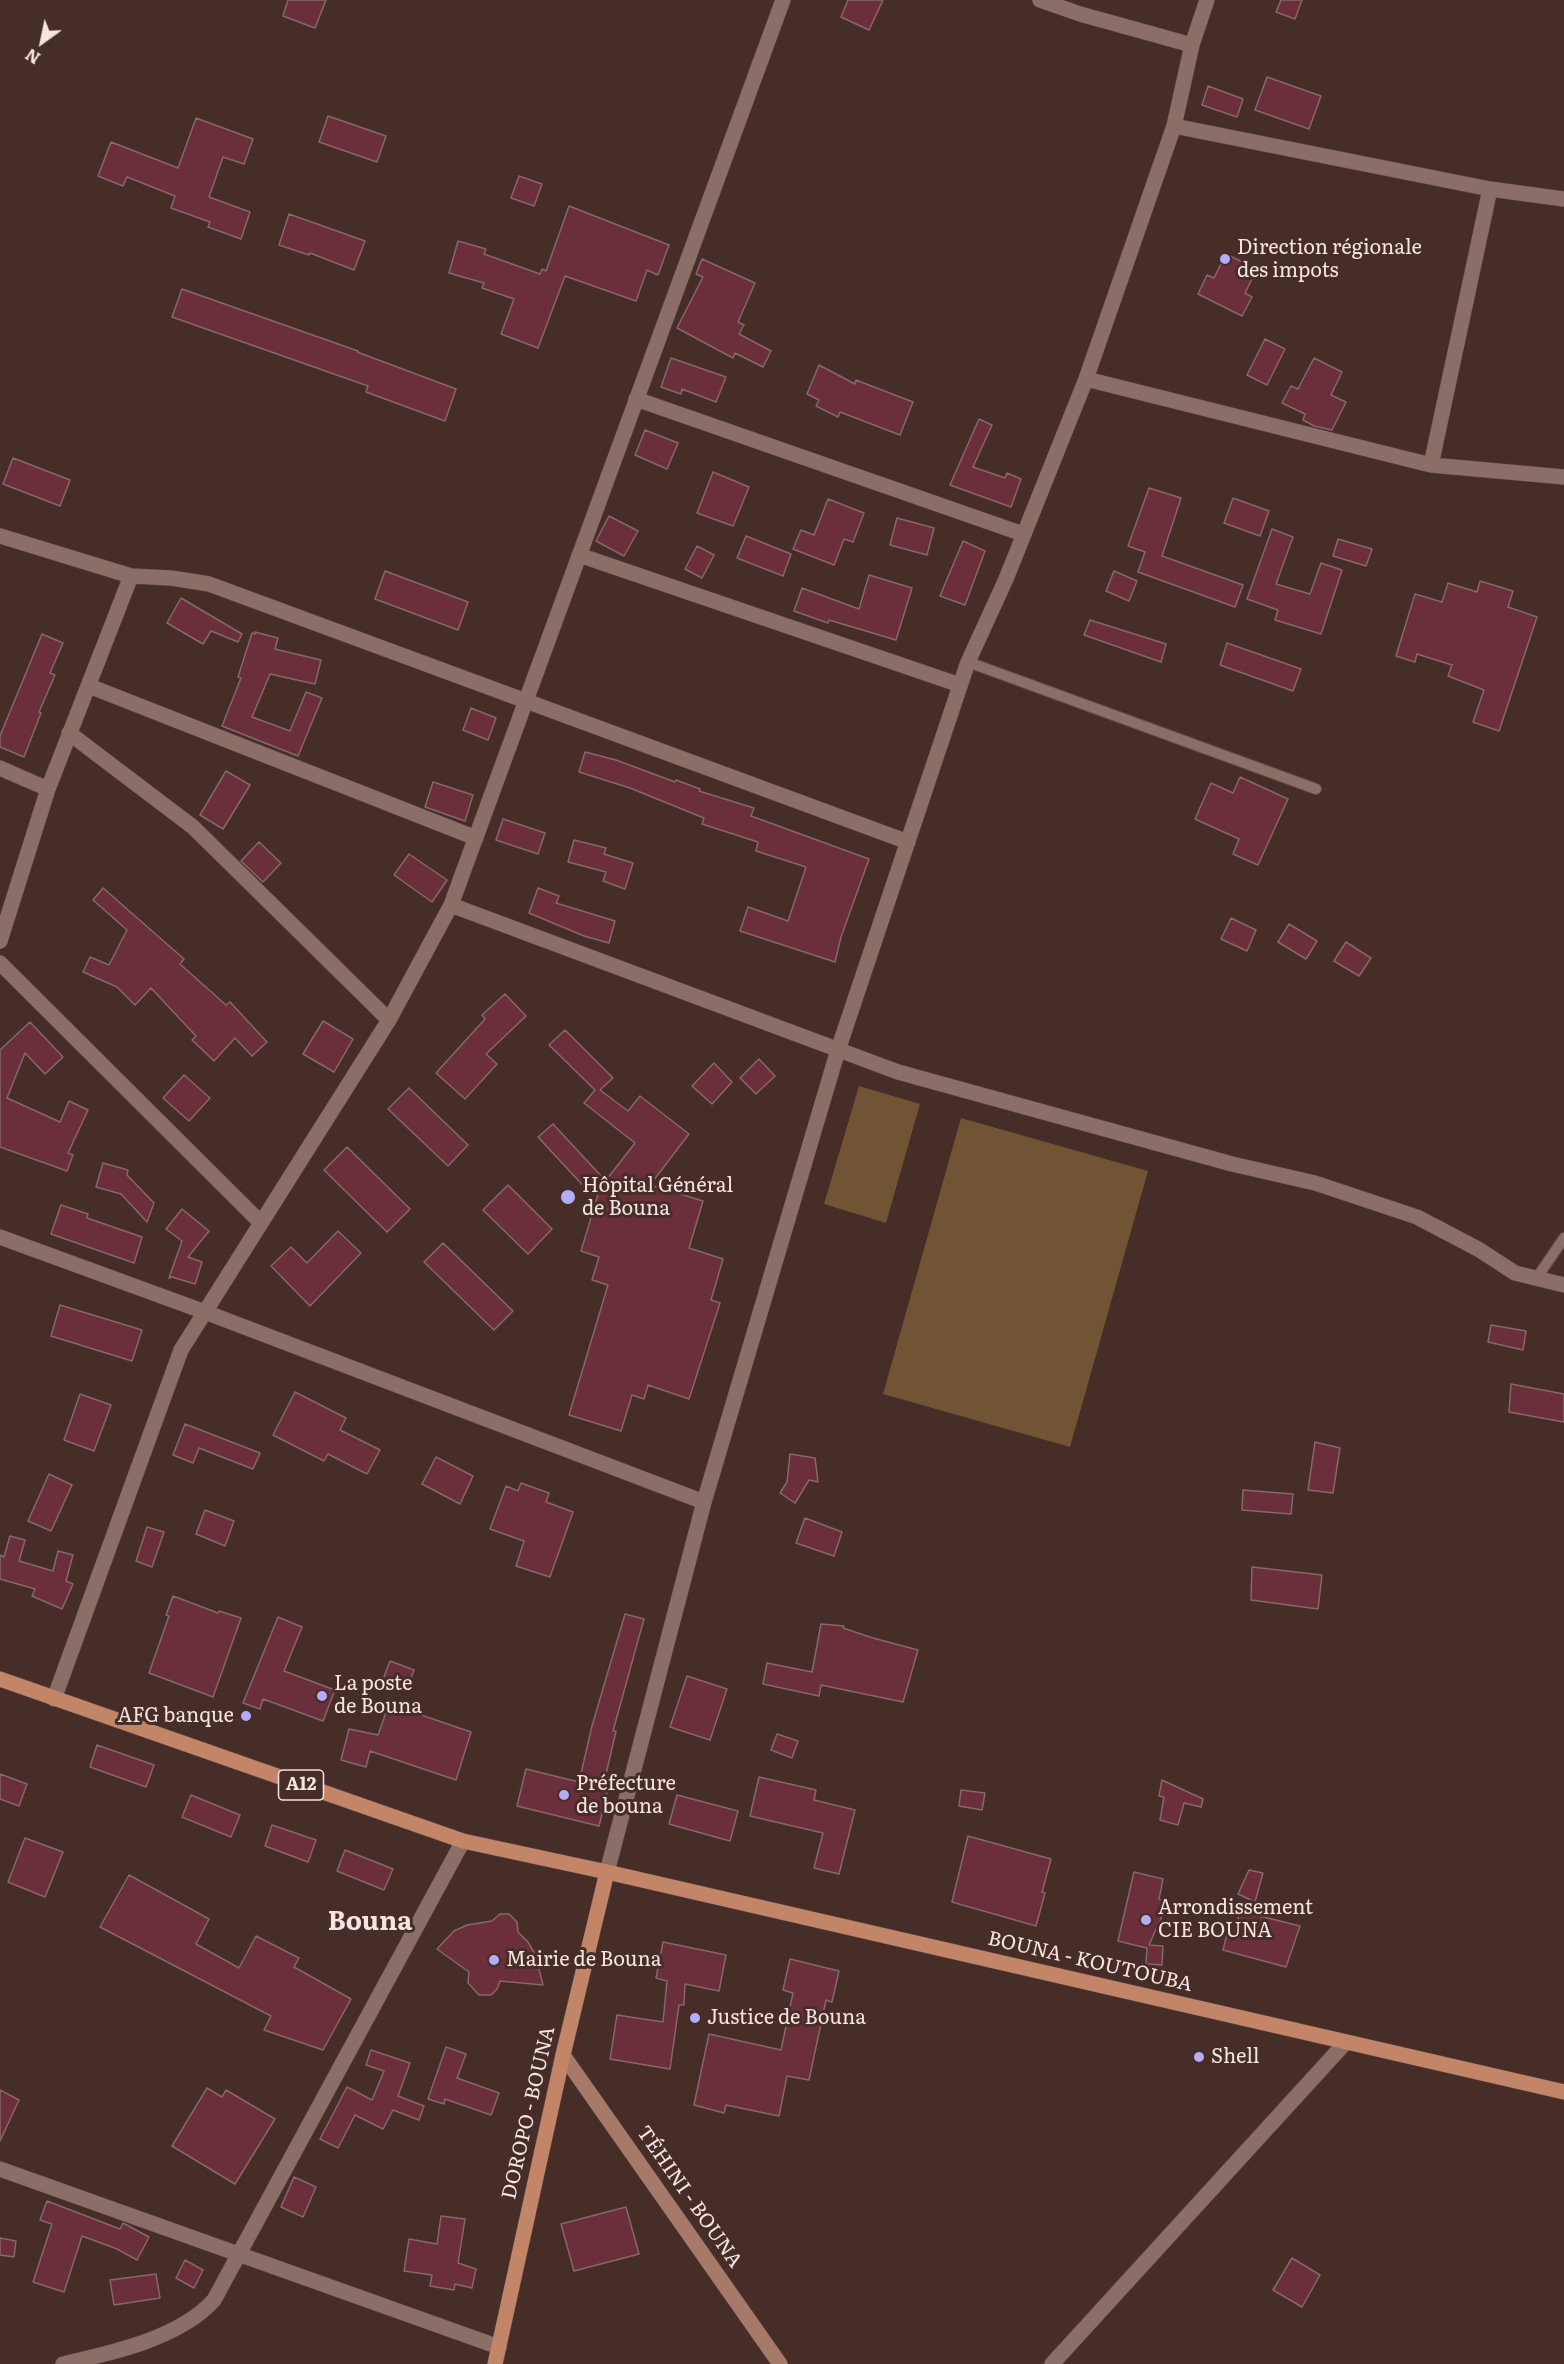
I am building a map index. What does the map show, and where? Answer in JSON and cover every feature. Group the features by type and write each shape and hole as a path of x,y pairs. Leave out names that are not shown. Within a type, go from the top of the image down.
{"main road":[{"name":"A12","path":"0,1679 463,1841 607,1872"},
{"name":"BOUNA - KOUTOUBA","path":"607,1872 1564,2092"},
{"name":"DOROPO - BOUNA","path":"495,2364 563,2055 607,1872"}],"street":[{"path":"54,1699 181,1350 389,1020 451,905 783,0"},
{"path":"1040,0 1080,14 1192,45"},
{"path":"607,1872 704,1502 838,1050 968,662 1006,579 1086,380 1174,126 1192,45 1207,0"},
{"path":"1174,126 1490,189 1564,200"},
{"path":"1431,465 1490,189"},
{"path":"1086,380 1431,465 1564,477"},
{"path":"636,399 1023,534"},
{"path":"0,536 131,576 171,578 209,584 908,842"},
{"path":"579,555 960,685"},
{"path":"0,940 48,789 131,576"},
{"path":"89,686 476,838"},
{"path":"69,733 193,827 389,1020"},
{"path":"0,768 48,789"},
{"path":"451,905 898,1072 1232,1164 1315,1183 1417,1217 1478,1249 1515,1273 1564,1286"},
{"path":"0,963 260,1222"},
{"path":"0,1237 206,1312 704,1502"},
{"path":"63,2364 112,2353 188,2323 214,2300 463,1841"},
{"path":"1052,2364 1346,2042"},
{"name":"TÉHINI - BOUNA","path":"563,2055 780,2364"},
{"path":"0,2169 499,2347"}],"lane":[{"path":"968,662 1316,789"},
{"path":"1536,1279 1564,1238"}],"shaded area":[{"path":"859,1086 920,1104 886,1223 824,1204"},
{"path":"961,1118 1148,1171 1070,1447 883,1394"}],"building":[{"path":"288,0 326,0 315,28 283,16"},
{"path":"848,0 883,0 869,30 841,17"},
{"path":"1281,0 1302,0 1295,19 1276,12"},
{"path":"1267,77 1321,96 1309,129 1255,110"},
{"path":"1208,86 1243,99 1237,117 1202,105"},
{"path":"328,116 386,136 377,162 319,142"},
{"path":"196,118 253,139 244,164 223,157 209,197 250,212 241,239 208,227 210,222 171,208 175,196 127,177 123,186 98,176 111,142 178,168"},
{"path":"519,176 542,184 534,206 511,198"},
{"path":"569,206 669,245 658,275 647,270 636,301 565,276 538,348 501,334 514,299 482,288 484,283 449,273 458,241 486,249 484,254 540,274 542,269 546,271"},
{"path":"289,214 365,241 354,270 310,253 309,255 279,245"},
{"path":"1226,254 1257,269 1245,293 1252,297 1242,316 1198,294 1207,275 1214,278"},
{"path":"702,259 755,283 738,322 744,325 739,334 771,351 763,367 735,353 733,358 677,328 703,277 696,274"},
{"path":"182,289 358,351 456,389 445,421 366,392 368,386 172,317"},
{"path":"1265,339 1285,349 1267,385 1247,375"},
{"path":"671,358 726,377 716,402 682,389 681,394 661,387"},
{"path":"1314,358 1342,372 1331,395 1346,402 1332,430 1314,426 1303,420 1305,414 1282,403 1291,386 1298,389"},
{"path":"819,365 855,384 856,380 913,402 900,435 840,412 838,417 816,406 819,400 807,394"},
{"path":"979,419 992,425 973,467 1005,478 1007,473 1021,479 1011,507 950,485"},
{"path":"645,430 678,443 667,469 635,455"},
{"path":"13,458 70,480 60,506 3,484"},
{"path":"713,472 749,487 733,526 697,513"},
{"path":"1149,488 1181,498 1162,556 1243,585 1235,607 1138,572 1145,552 1128,546"},
{"path":"1233,498 1269,511 1260,536 1224,523"},
{"path":"828,499 864,513 853,542 844,539 834,565 793,549 801,530 814,535"},
{"path":"609,516 638,531 624,556 596,541"},
{"path":"897,518 934,528 927,555 890,545"},
{"path":"1272,529 1293,537 1276,584 1310,594 1321,563 1342,570 1321,634 1275,620 1278,610 1247,599"},
{"path":"746,536 791,554 783,576 737,558"},
{"path":"1338,539 1372,549 1366,566 1333,556"},
{"path":"963,541 985,551 965,605 940,596"},
{"path":"697,546 714,555 702,578 685,569"},
{"path":"385,571 468,602 458,630 375,599"},
{"path":"1114,571 1137,581 1129,601 1106,591"},
{"path":"869,575 912,588 896,640 829,620 828,623 794,611 802,588 859,609"},
{"path":"1480,581 1513,591 1508,607 1537,617 1499,731 1473,722 1484,690 1448,676 1452,665 1417,654 1415,662 1396,656 1415,594 1442,602 1448,583 1477,592"},
{"path":"181,598 242,634 238,642 211,631 203,644 167,623"},
{"path":"1090,620 1166,644 1161,662 1084,635"},
{"path":"255,632 278,638 275,649 321,660 315,684 270,674 252,717 290,731 306,692 322,698 298,756 222,726 241,678 238,677 252,633 255,634"},
{"path":"42,634 63,643 50,673 55,675 39,712 41,713 24,757 0,747 0,736"},
{"path":"1227,643 1301,669 1293,691 1220,665"},
{"path":"471,708 496,718 488,740 463,730"},
{"path":"585,752 616,760 675,782 676,780 700,789 699,791 754,808 751,816 869,859 841,937 835,962 740,931 748,907 788,921 806,867 756,851 758,842 702,824 704,818 630,788 579,772"},
{"path":"226,771 250,785 223,829 200,815"},
{"path":"1240,777 1288,799 1258,865 1233,854 1239,839 1195,819 1211,783 1233,793"},
{"path":"433,782 473,795 465,821 425,807"},
{"path":"503,819 545,833 538,854 496,840"},
{"path":"574,840 606,848 604,854 633,863 625,889 603,881 606,872 568,862"},
{"path":"259,842 281,863 263,882 241,861"},
{"path":"409,854 447,880 432,902 394,875"},
{"path":"103,888 184,959 180,964 226,1005 230,1002 267,1042 252,1056 235,1038 214,1061 192,1040 196,1036 151,988 135,1005 117,987 83,972 90,957 109,965 127,930 93,900"},
{"path":"538,888 559,896 556,903 615,921 609,943 584,936 529,913"},
{"path":"1231,918 1256,930 1247,951 1221,939"},
{"path":"1289,924 1317,941 1306,959 1278,942"},
{"path":"1346,942 1371,958 1359,976 1334,961"},
{"path":"505,994 526,1016 486,1054 497,1064 465,1099 436,1073 485,1019 482,1015"},
{"path":"323,1021 353,1039 334,1072 303,1054"},
{"path":"30,1022 63,1057 45,1074 25,1053 7,1098 60,1122 69,1101 88,1110 68,1153 73,1155 67,1171 0,1147 0,1050"},
{"path":"565,1030 613,1078 600,1090 628,1111 640,1096 689,1134 650,1185 703,1201 689,1248 723,1259 711,1300 720,1303 689,1399 648,1385 644,1399 632,1395 621,1431 569,1415 608,1285 592,1280 599,1257 581,1251 600,1188 635,1143 584,1103 595,1090 549,1045"},
{"path":"759,1059 775,1076 756,1094 740,1078"},
{"path":"714,1063 732,1082 712,1104 692,1086"},
{"path":"184,1075 210,1098 189,1121 163,1098"},
{"path":"409,1088 468,1145 448,1166 388,1109"},
{"path":"553,1124 603,1178 589,1192 538,1137"},
{"path":"347,1147 410,1209 387,1232 324,1170"},
{"path":"103,1163 128,1170 127,1175 154,1203 147,1222 121,1194 96,1187"},
{"path":"508,1185 552,1229 528,1254 483,1210"},
{"path":"61,1205 88,1214 87,1218 142,1237 134,1263 51,1234"},
{"path":"182,1209 209,1231 188,1257 202,1262 195,1284 169,1278 182,1241 166,1229"},
{"path":"338,1231 361,1253 310,1306 271,1266 291,1247 307,1263"},
{"path":"443,1243 513,1311 494,1330 424,1262"},
{"path":"60,1305 142,1330 132,1361 51,1336"},
{"path":"1491,1325 1526,1331 1523,1350 1488,1342"},
{"path":"1511,1384 1564,1394 1564,1422 1509,1412"},
{"path":"295,1392 346,1418 340,1430 380,1450 367,1474 328,1454 324,1461 273,1435"},
{"path":"80,1394 111,1405 94,1451 64,1440"},
{"path":"185,1424 260,1453 253,1469 199,1448 193,1463 173,1455"},
{"path":"1315,1442 1340,1448 1333,1493 1308,1490"},
{"path":"790,1454 815,1458 818,1482 809,1480 795,1503 780,1493 787,1482"},
{"path":"436,1457 473,1476 460,1504 422,1484"},
{"path":"49,1474 72,1485 51,1531 28,1521"},
{"path":"521,1483 549,1493 546,1502 573,1512 550,1577 516,1566 524,1541 490,1529 506,1486 518,1491"},
{"path":"1243,1490 1293,1494 1291,1514 1242,1510"},
{"path":"205,1510 234,1521 225,1546 196,1534"},
{"path":"805,1518 842,1532 834,1556 796,1543"},
{"path":"147,1527 164,1532 152,1567 136,1561"},
{"path":"10,1536 25,1540 19,1561 53,1571 58,1551 73,1555 66,1581 73,1584 62,1609 32,1596 35,1589 0,1579 0,1555 4,1557"},
{"path":"1252,1567 1322,1575 1318,1609 1251,1600"},
{"path":"173,1596 218,1613 219,1611 241,1618 213,1697 149,1673 169,1616 166,1615"},
{"path":"625,1614 644,1619 613,1731 616,1731 603,1787 608,1789 599,1826 517,1806 526,1769 579,1782 592,1726"},
{"path":"278,1617 302,1627 284,1671 335,1690 323,1721 263,1699 260,1709 243,1703"},
{"path":"821,1624 844,1626 843,1628 873,1638 918,1650 903,1702 821,1685 819,1696 763,1684 767,1663 812,1672"},
{"path":"390,1661 414,1670 406,1691 382,1682"},
{"path":"687,1676 727,1689 710,1740 670,1727"},
{"path":"389,1704 471,1732 456,1780 370,1751 366,1767 341,1760 349,1729 378,1735"},
{"path":"777,1734 798,1741 792,1758 771,1750"},
{"path":"97,1745 154,1765 146,1787 90,1767"},
{"path":"0,1774 27,1784 19,1806 0,1799"},
{"path":"759,1777 816,1790 814,1800 855,1810 839,1874 814,1868 823,1833 750,1816"},
{"path":"1162,1780 1203,1799 1201,1807 1184,1803 1178,1825 1160,1820 1164,1797 1159,1796"},
{"path":"961,1790 985,1793 982,1810 959,1806"},
{"path":"191,1795 240,1815 231,1837 182,1817"},
{"path":"677,1795 738,1811 730,1841 669,1824"},
{"path":"272,1825 316,1840 308,1862 265,1846"},
{"path":"968,1836 1051,1859 1036,1926 952,1902"},
{"path":"25,1838 63,1852 45,1897 8,1882"},
{"path":"345,1850 393,1869 384,1890 337,1871"},
{"path":"1249,1870 1263,1873 1255,1902 1238,1894"},
{"path":"1134,1872 1163,1879 1159,1899 1167,1905 1149,1945 1163,1946 1162,1965 1146,1964 1147,1948 1118,1941"},
{"path":"129,1875 209,1919 196,1944 239,1968 256,1936 299,1958 294,1967 351,1999 323,2050 264,2030 271,2016 100,1927"},
{"path":"1240,1911 1300,1926 1286,1967 1223,1950 1227,1934 1234,1935"},
{"name":"Mairie de Bouna","path":"500,1914 509,1914 517,1922 518,1932 535,1954 543,1985 500,1981 497,1989 491,1995 479,1995 468,1983 469,1972 437,1949 454,1931 467,1925 492,1921"},
{"path":"663,1942 726,1955 719,1991 685,1984 684,2005 679,2005 670,2069 610,2059 617,2015 663,2022 667,1981 656,1978"},
{"path":"790,1959 839,1971 832,2002 826,2000 809,2080 787,2076 779,2116 726,2105 724,2113 694,2105 709,2034 781,2050 793,1993 783,1990"},
{"path":"446,2047 466,2054 457,2078 499,2093 491,2115 445,2099 444,2104 428,2099"},
{"path":"371,2050 410,2063 398,2096 424,2106 419,2120 393,2110 383,2129 355,2115 338,2148 320,2139 347,2087 372,2100 384,2071 366,2065"},
{"path":"207,2088 222,2097 226,2090 275,2119 235,2184 172,2146"},
{"path":"0,2090 19,2100 0,2141"},
{"path":"294,2177 316,2187 303,2217 281,2207"},
{"path":"47,2201 120,2229 123,2223 149,2237 137,2260 117,2249 82,2236 64,2292 33,2282 52,2224 40,2220"},
{"path":"626,2207 639,2254 574,2271 561,2224"},
{"path":"441,2216 465,2219 458,2263 476,2269 472,2288 455,2284 454,2290 430,2286 432,2275 404,2271 409,2239 437,2244"},
{"path":"0,2238 16,2241 14,2257 0,2255"},
{"path":"1292,2258 1320,2275 1302,2307 1273,2290"},
{"path":"185,2260 203,2270 194,2288 176,2278"},
{"path":"156,2274 160,2298 114,2305 110,2280"}],"place":[{"name":"Direction régionale des impots","path":"1225,259"},
{"name":"Hôpital Général de Bouna","path":"568,1197"},
{"name":"La poste de Bouna","path":"322,1696"},
{"name":"AFG banque","path":"246,1716"},
{"name":"Préfecture de bouna","path":"564,1795"},
{"name":"Arrondissement CIE BOUNA","path":"1146,1920"},
{"name":"Mairie de Bouna","path":"494,1960"},
{"name":"Justice de Bouna","path":"695,2018"},
{"name":"Shell","path":"1199,2057"}],"district":[{"name":"Bouna","path":"370,1922"}]}
